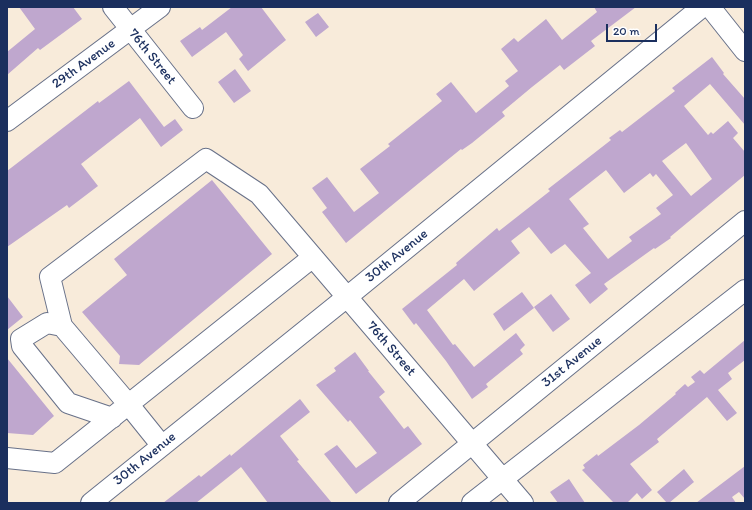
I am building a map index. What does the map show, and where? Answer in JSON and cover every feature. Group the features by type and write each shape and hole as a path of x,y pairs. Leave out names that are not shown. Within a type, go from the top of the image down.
{"street":[{"name":"76th Street","path":"113,7 193,108"},
{"name":"29th Avenue","path":"7,121 160,7"},
{"name":"30th Avenue","path":"91,503 702,7"},
{"path":"710,7 745,51"},
{"name":"76th Street","path":"62,326 50,277 206,159 259,194 523,503"},
{"name":"31st Avenue","path":"399,503 745,221"},
{"path":"7,458 55,463 313,257"},
{"path":"472,503 745,290"},
{"path":"112,418 68,403 22,346 21,339 47,323 62,326 162,446"}],"building":[{"path":"19,7 73,7 82,19 40,50 38,48 7,75 7,52 35,29"},
{"path":"232,7 261,7 286,40 248,71 239,59 243,55 226,32 192,57 180,41 200,27 202,30"},
{"path":"594,7 636,7 591,41 595,46 564,70 560,65 532,87 502,112 505,116 472,143 462,150 461,149 346,243 322,212 327,208 312,188 327,177 354,212 379,193 360,169 390,146 388,144 442,101 436,94 451,82 476,113 509,86 505,81 518,71 501,49 514,38 518,42 546,19 562,40 597,12"},
{"path":"318,13 329,27 316,37 305,22"},
{"path":"712,57 724,73 723,74 745,99 745,125 710,84 684,106 708,135 711,132 713,134 728,121 738,133 733,138 745,152 745,175 670,237 671,238 655,249 654,248 604,284 608,289 590,304 575,285 591,273 565,244 551,254 529,227 511,241 520,253 474,291 464,279 427,310 453,345 455,344 474,367 516,333 525,345 520,350 523,354 486,384 488,387 472,399 446,361 416,323 414,325 402,309 457,265 456,263 497,228 499,231 550,191 548,189 611,140 609,138 620,130 622,132 675,91 672,88","holes":["686,143 712,179 691,196 662,161","606,170 624,193 650,173 653,177 656,174 673,195 656,208 661,214 629,237 632,241 608,259 583,228 589,224 569,199"]},
{"path":"235,69 251,91 234,103 218,82"},
{"path":"129,81 164,127 175,119 183,130 161,147 140,118 81,164 98,186 69,208 67,205 7,247 7,171 98,101 99,103"},
{"path":"212,180 272,254 139,365 119,364 120,356 82,312 127,275 114,259"},
{"path":"522,292 534,308 504,331 493,314"},
{"path":"551,294 570,319 553,332 534,307"},
{"path":"7,296 23,317 7,330"},
{"path":"745,340 745,360 728,373 732,379 718,390 737,413 727,421 707,397 657,439 659,442 630,464 652,490 642,499 637,493 627,503 614,503 582,470 585,468 583,465 597,454 598,456 639,425 676,394 675,393 685,384 688,387 695,382 691,377 700,370 704,374"},
{"path":"355,352 385,392 379,397 404,429 408,426 422,444 356,494 324,454 337,445 356,468 377,453 350,420 348,422 316,385 336,371 334,368"},
{"path":"7,358 54,416 33,435 7,433"},
{"path":"300,399 310,412 280,436 299,460 297,461 332,503 268,503 241,467 196,503 163,503 199,475 201,477 230,454 231,456"},
{"path":"745,466 745,499 739,492 732,497 736,503 696,503"},
{"path":"684,469 694,482 669,503 667,503 657,492"},
{"path":"569,479 585,503 558,503 550,492"}]}
